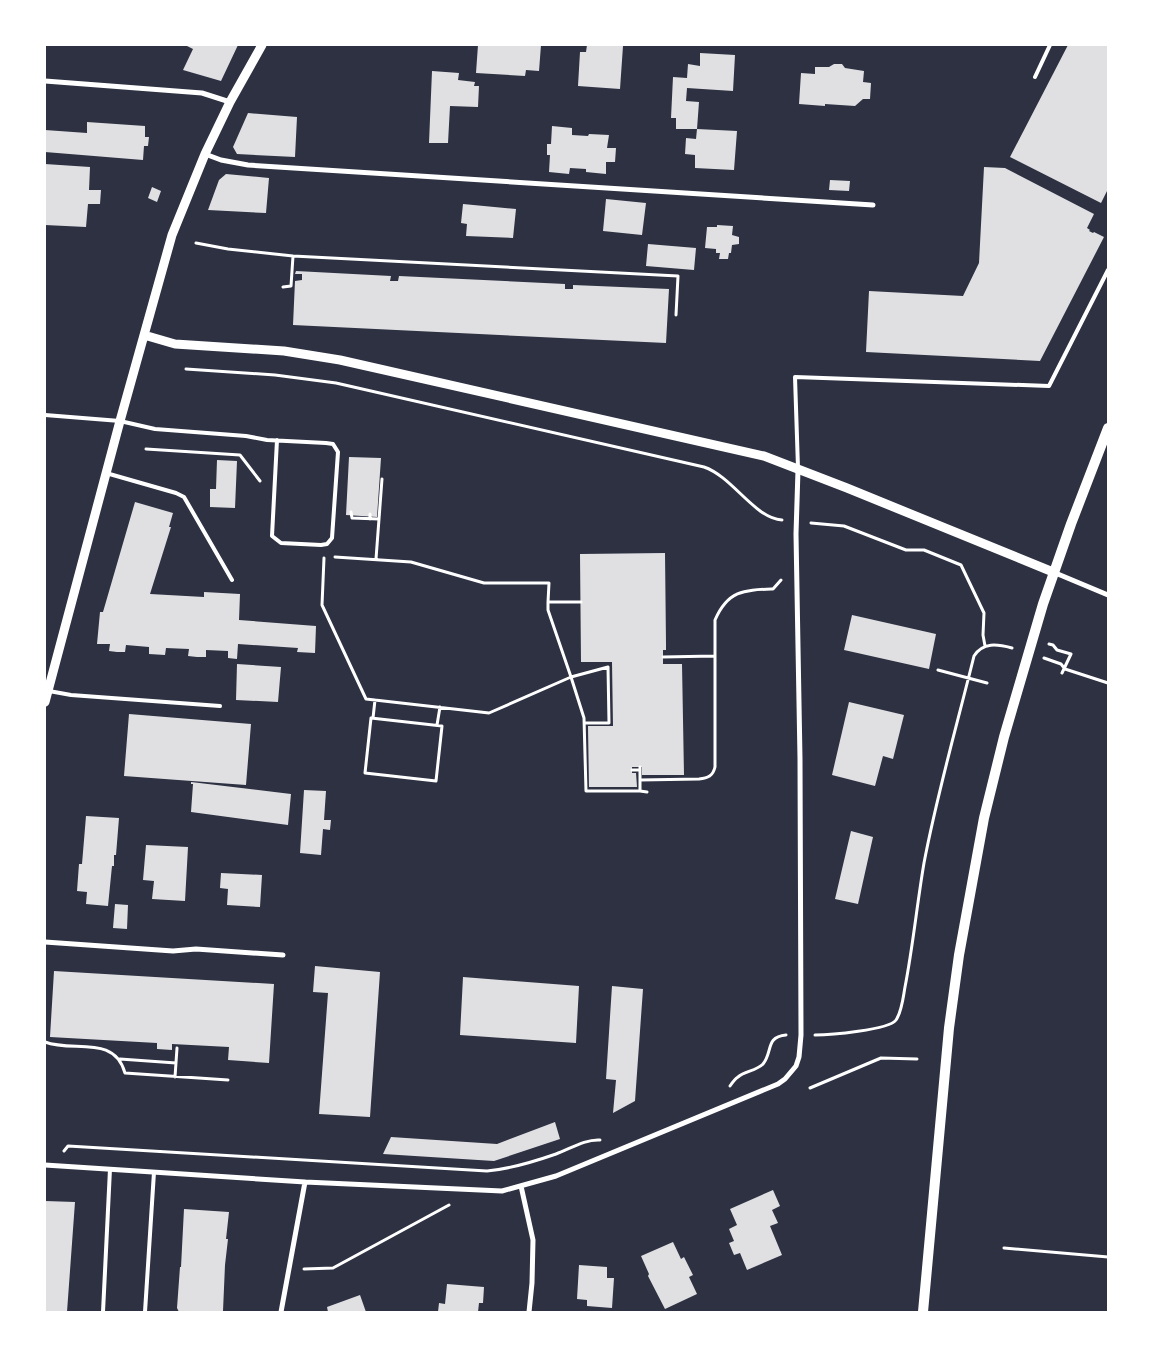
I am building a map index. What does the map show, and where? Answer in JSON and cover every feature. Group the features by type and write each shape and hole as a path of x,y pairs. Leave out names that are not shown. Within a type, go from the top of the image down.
{"main road":[{"path":"923,1312 949,1028 959,955 984,818 1007,728 1053,572 1108,428"}],"street":[{"path":"45,702 46,691 172,235 205,154 230,102 262,45"},
{"path":"45,81 202,94 230,102"},
{"path":"205,154 220,160 248,164 874,205"},
{"path":"144,335 175,344 284,351 373,366 764,456 1108,595"},
{"path":"45,1165 305,1182 502,1191 556,1176 785,1080 796,1066 799,1057 801,1035 800,759 796,534 798,470"},
{"path":"45,942 173,951 196,949 284,955"},
{"path":"280,1312 305,1182"},
{"path":"521,1186 533,1240 529,1312"}],"lane":[{"path":"1035,77 1050,45"},
{"path":"798,470 795,377 1049,386 1108,270"},
{"path":"45,415 120,421 155,429 331,443 338,452 332,538 327,544 281,543 272,536 277,440"},
{"path":"106,473 184,497 232,580"},
{"path":"46,691 71,695 220,706"},
{"path":"103,1312 110,1169"},
{"path":"145,1312 154,1172"}],"path":[{"path":"196,243 228,249 293,256 678,276 676,315"},
{"path":"283,287 291,286 293,256"},
{"path":"186,369 275,375 336,383 704,467 726,479 756,508 765,514 774,519 784,520"},
{"path":"146,449 240,455 261,482"},
{"path":"376,559 382,479"},
{"path":"352,512 352,518 379,519"},
{"path":"370,514 370,519"},
{"path":"815,523 844,526 906,550 924,550 961,565 984,613 983,635 985,646"},
{"path":"319,557 411,562 481,583 549,583 548,610 585,722 586,791 647,792"},
{"path":"324,557 322,605 366,699 489,713 571,677 608,667 610,678 609,723 585,722"},
{"path":"640,780 699,779 708,778 712,774 715,762 715,620 725,602 731,596 740,592 773,589 781,580"},
{"path":"548,602 581,602"},
{"path":"1048,644 1053,645 1057,650 1071,654 1062,673"},
{"path":"812,1035 840,1033 888,1025 894,1022 899,1014 907,979 924,863 974,656 977,651 985,646 1010,647"},
{"path":"663,657 714,656"},
{"path":"1044,658 1061,664 1065,669 1108,683"},
{"path":"938,670 987,683"},
{"path":"373,718 442,726 436,781 364,773 375,700"},
{"path":"437,725 440,707"},
{"path":"632,770 640,769 640,791"},
{"path":"727,1090 738,1077 762,1066 770,1044 775,1038 788,1035"},
{"path":"45,1042 108,1050 119,1059 125,1073 228,1080"},
{"path":"175,1077 177,1048"},
{"path":"810,1088 881,1058 917,1060"},
{"path":"119,1059 176,1063"},
{"path":"68,1146 487,1171 521,1166 592,1139 604,1140"},
{"path":"288,1268 334,1268 450,1205"},
{"path":"1004,1248 1108,1257"}],"building":[{"path":"185,45 238,45 221,81 183,70 193,49"},
{"path":"478,45 541,45 539,71 526,70 525,76 476,73"},
{"path":"587,45 623,46 620,89 578,86 580,52 586,52"},
{"path":"1068,45 1108,45 1108,189 1101,203 1010,157"},
{"path":"700,53 735,55 733,91 687,88 686,101 699,102 697,129 676,129 676,118 671,118 673,77 687,78 688,64 700,66"},
{"path":"834,64 842,64 845,68 864,71 863,82 871,83 870,99 863,99 855,106 799,104 801,73 815,74 815,67 829,67"},
{"path":"432,71 459,73 458,80 475,82 474,86 479,86 478,107 450,106 448,143 429,143"},
{"path":"248,113 297,117 295,157 237,154 233,147"},
{"path":"87,122 145,126 145,137 149,137 148,146 144,146 143,160 45,152 45,130 87,133"},
{"path":"552,126 572,128 572,135 609,135 607,148 616,148 615,162 606,162 606,174 586,172 586,169 570,168 569,174 549,172 550,155 547,155 547,144 551,144"},
{"path":"697,129 737,131 734,170 695,168 695,155 685,154 686,138 696,139"},
{"path":"45,164 90,167 89,190 101,190 100,204 88,204 86,227 45,225"},
{"path":"984,167 1005,168 1094,214 1087,228 1089,231 1104,237 1040,361 866,352 869,291 963,296 979,263"},
{"path":"226,174 269,178 266,213 208,210 219,180"},
{"path":"830,180 850,181 849,191 829,190"},
{"path":"152,187 161,191 157,202 148,198"},
{"path":"606,199 646,203 642,235 603,231"},
{"path":"463,204 516,209 513,238 466,236 467,224 461,223"},
{"path":"717,225 733,226 732,235 739,237 739,244 732,245 728,259 719,259 720,253 716,253 716,249 705,248 707,227 717,227"},
{"path":"648,244 696,248 694,270 646,266"},
{"path":"296,271 391,276 390,281 398,281 399,276 565,284 565,289 573,289 573,285 669,289 666,343 293,325 295,281 302,280 302,274 295,274"},
{"path":"349,457 381,458 377,517 346,515"},
{"path":"217,460 237,461 235,508 210,507 210,489 216,489"},
{"path":"135,502 173,513 169,527 171,527 150,594 204,597 204,592 240,594 239,620 316,626 315,653 297,652 298,648 238,644 237,659 228,658 228,651 206,650 206,657 197,657 188,656 189,649 166,648 165,655 149,654 149,647 126,645 125,652 117,652 109,651 110,644 97,644 100,612 103,612"},
{"path":"665,553 666,650 663,650 663,664 682,664 684,775 642,775 642,767 632,767 632,773 636,773 637,787 589,787 588,726 613,726 612,662 581,662 580,554"},
{"path":"852,615 936,634 929,669 844,650"},
{"path":"237,664 281,667 278,702 236,700"},
{"path":"849,702 904,715 893,759 883,756 875,786 832,775"},
{"path":"129,714 251,724 246,785 124,776"},
{"path":"191,782 291,794 288,825 191,812 193,784"},
{"path":"304,790 326,791 324,820 331,820 330,830 323,829 321,855 300,853"},
{"path":"86,816 119,818 116,855 114,855 114,866 112,866 108,906 86,904 87,892 77,891 79,864 82,864"},
{"path":"851,831 873,837 858,904 835,899"},
{"path":"146,845 188,847 185,901 152,899 154,881 143,880"},
{"path":"221,873 262,875 260,907 227,905 228,889 220,888"},
{"path":"115,904 128,905 127,929 113,928"},
{"path":"315,966 380,972 370,1117 319,1114 328,993 313,992"},
{"path":"54,971 274,984 269,1063 228,1060 229,1047 172,1044 172,1050 157,1049 157,1043 50,1037"},
{"path":"463,977 579,986 576,1043 460,1035"},
{"path":"612,986 643,989 635,1101 613,1113 616,1080 606,1079"},
{"path":"555,1122 560,1139 494,1161 383,1154 391,1137 497,1144"},
{"path":"773,1190 780,1206 772,1210 778,1223 770,1226 782,1255 747,1270 740,1253 734,1255 729,1243 734,1241 729,1229 737,1225 730,1209"},
{"path":"45,1201 75,1202 67,1312 45,1312"},
{"path":"184,1209 229,1212 222,1312 179,1312 177,1308"},
{"path":"673,1242 681,1259 684,1257 693,1275 689,1277 697,1294 665,1309 648,1276 649,1274 641,1256"},
{"path":"579,1265 607,1267 607,1278 614,1278 612,1308 587,1306 587,1300 577,1299"},
{"path":"447,1284 484,1287 483,1303 479,1303 478,1312 438,1312 439,1303 445,1304"},
{"path":"360,1295 366,1312 328,1312 327,1307"}]}
